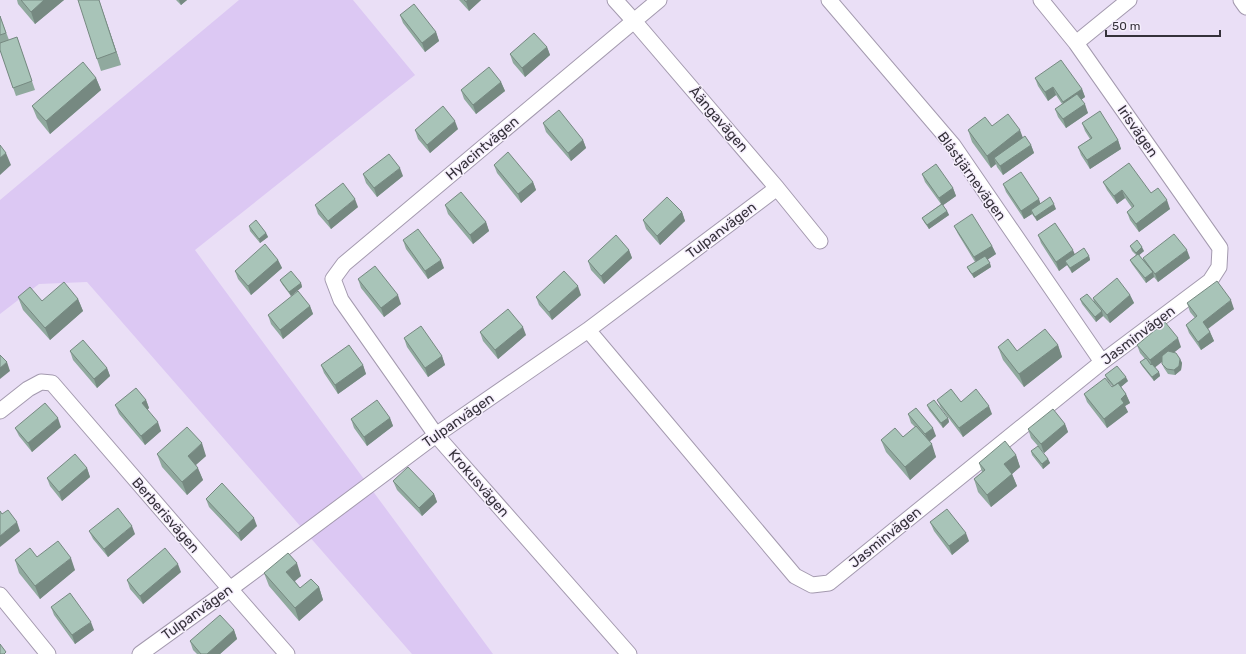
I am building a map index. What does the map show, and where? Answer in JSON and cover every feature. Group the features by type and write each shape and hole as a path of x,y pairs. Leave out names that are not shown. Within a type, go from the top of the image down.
{"street":[{"name":"Åängavägen","path":"615,0 777,188 820,241"},
{"name":"Hyacintvägen","path":"333,279 344,264 659,0"},
{"name":"Blåstjärnevägen","path":"829,0 953,145 1102,362"},
{"name":"Irisvägen","path":"1040,0 1076,43 1220,248 1219,267"},
{"path":"1076,43 1129,0"},
{"path":"1241,0 1246,7"},
{"name":"Tulpanvägen","path":"140,654 230,589 436,434 588,330 777,188"},
{"name":"Jasminvägen","path":"588,330 795,576 812,585 829,583 1102,362 1210,280 1219,267"},
{"name":"Krokusvägen","path":"333,279 341,300 436,434 629,654"},
{"name":"Berberisvägen","path":"0,411 28,389 42,382 52,383 288,654"},
{"path":"0,595 48,654"}],"shaded area":[{"path":"239,0 353,0 415,75 195,250 493,654 412,654 87,282 39,284 0,314 0,200"}],"building":[{"path":"21,0 44,0 31,12"},
{"path":"78,0 99,0 116,52 97,59"},
{"path":"414,4 436,32 422,43 400,15"},
{"path":"0,16 6,33 0,35"},
{"path":"534,33 547,47 522,68 510,54"},
{"path":"17,37 32,81 13,88 0,50 0,43"},
{"path":"1061,60 1082,89 1063,102 1053,87 1045,92 1035,78"},
{"path":"83,62 96,78 46,121 32,106"},
{"path":"489,67 501,82 473,105 461,90"},
{"path":"1077,94 1085,104 1063,119 1055,109"},
{"path":"443,106 455,121 427,145 415,130"},
{"path":"559,110 583,140 568,153 543,123"},
{"path":"1100,111 1118,140 1087,160 1078,147 1092,138 1082,123"},
{"path":"1008,114 1020,130 987,156 968,130 985,117 992,126"},
{"path":"1025,136 1031,145 1000,166 994,158"},
{"path":"0,145 6,153 0,158"},
{"path":"508,152 533,182 518,194 494,165"},
{"path":"389,154 400,168 374,188 363,174"},
{"path":"1129,163 1151,193 1158,188 1167,200 1136,224 1127,212 1134,206 1122,190 1114,196 1103,182"},
{"path":"936,164 953,188 939,198 922,174"},
{"path":"1021,172 1039,199 1021,211 1003,184"},
{"path":"343,183 355,199 328,221 315,205"},
{"path":"461,192 486,222 470,235 445,205"},
{"path":"667,197 682,212 657,236 643,220"},
{"path":"1050,197 1054,204 1035,217 1031,210"},
{"path":"942,204 947,211 927,225 922,218"},
{"path":"972,214 992,246 974,257 954,226"},
{"path":"256,220 266,233 259,239 249,226"},
{"path":"1055,223 1073,250 1056,262 1038,235"},
{"path":"418,229 441,260 425,271 403,240"},
{"path":"1174,234 1187,250 1155,274 1143,258"},
{"path":"616,235 629,250 601,276 588,261"},
{"path":"1137,240 1142,247 1136,253 1130,246"},
{"path":"265,244 278,260 248,286 235,271"},
{"path":"1084,248 1089,256 1070,268 1065,261"},
{"path":"1138,254 1153,272 1145,278 1130,260"},
{"path":"985,256 990,263 972,274 967,267"},
{"path":"375,266 398,295 381,308 358,279"},
{"path":"291,271 301,283 289,292 280,280"},
{"path":"564,271 578,286 549,312 536,297"},
{"path":"1117,278 1130,295 1107,315 1093,298"},
{"path":"1217,281 1231,300 1203,322 1210,332 1198,342 1186,325 1197,316 1187,303"},
{"path":"64,282 78,299 45,328 18,297 30,287 42,301"},
{"path":"298,291 310,306 280,330 268,315"},
{"path":"1087,294 1102,311 1095,317 1080,299"},
{"path":"508,309 523,327 495,350 480,332"},
{"path":"1165,322 1178,338 1150,360 1137,345"},
{"path":"421,326 442,356 425,368 404,338"},
{"path":"1045,329 1058,345 1019,374 998,347 1008,339 1017,351"},
{"path":"83,340 107,368 94,379 70,351"},
{"path":"349,345 363,365 335,385 321,365"},
{"path":"1168,351 1176,353 1180,359 1179,366 1174,370 1167,369 1162,364 1162,356"},
{"path":"0,355 7,362 0,368"},
{"path":"1146,358 1159,372 1152,377 1140,362"},
{"path":"1117,366 1126,377 1114,386 1105,375"},
{"path":"1105,378 1112,387 1118,383 1126,394 1121,399 1124,403 1104,419 1084,394"},
{"path":"136,388 146,400 142,403 158,422 141,436 115,405"},
{"path":"951,389 961,402 976,389 989,406 959,428 937,400"},
{"path":"377,400 390,418 364,437 351,419"},
{"path":"934,400 948,418 941,423 927,405"},
{"path":"45,403 58,418 28,443 15,428"},
{"path":"916,408 933,428 925,434 908,414"},
{"path":"1053,409 1065,424 1041,444 1028,429"},
{"path":"916,426 932,444 905,467 881,440 895,428 903,437"},
{"path":"187,427 202,443 188,456 198,468 182,482 157,454"},
{"path":"1005,441 1016,455 1004,464 1012,474 987,495 974,479 985,470 979,463"},
{"path":"1038,446 1048,459 1042,464 1031,451"},
{"path":"75,454 87,468 59,492 47,478"},
{"path":"408,467 434,494 419,508 393,481"},
{"path":"222,483 254,518 238,533 206,499"},
{"path":"118,508 132,526 104,549 89,531"},
{"path":"947,509 966,533 949,546 930,522"},
{"path":"8,510 17,522 0,536 0,511 2,514"},
{"path":"58,541 71,558 35,586 15,560 30,548 37,557"},
{"path":"165,548 178,564 140,596 127,580"},
{"path":"288,553 297,563 286,572 300,588 311,579 319,587 295,608 264,573"},
{"path":"70,593 91,622 72,635 51,607"},
{"path":"220,615 234,630 207,654 201,654 190,641"},
{"path":"0,644 6,652 4,654 0,654"}]}
